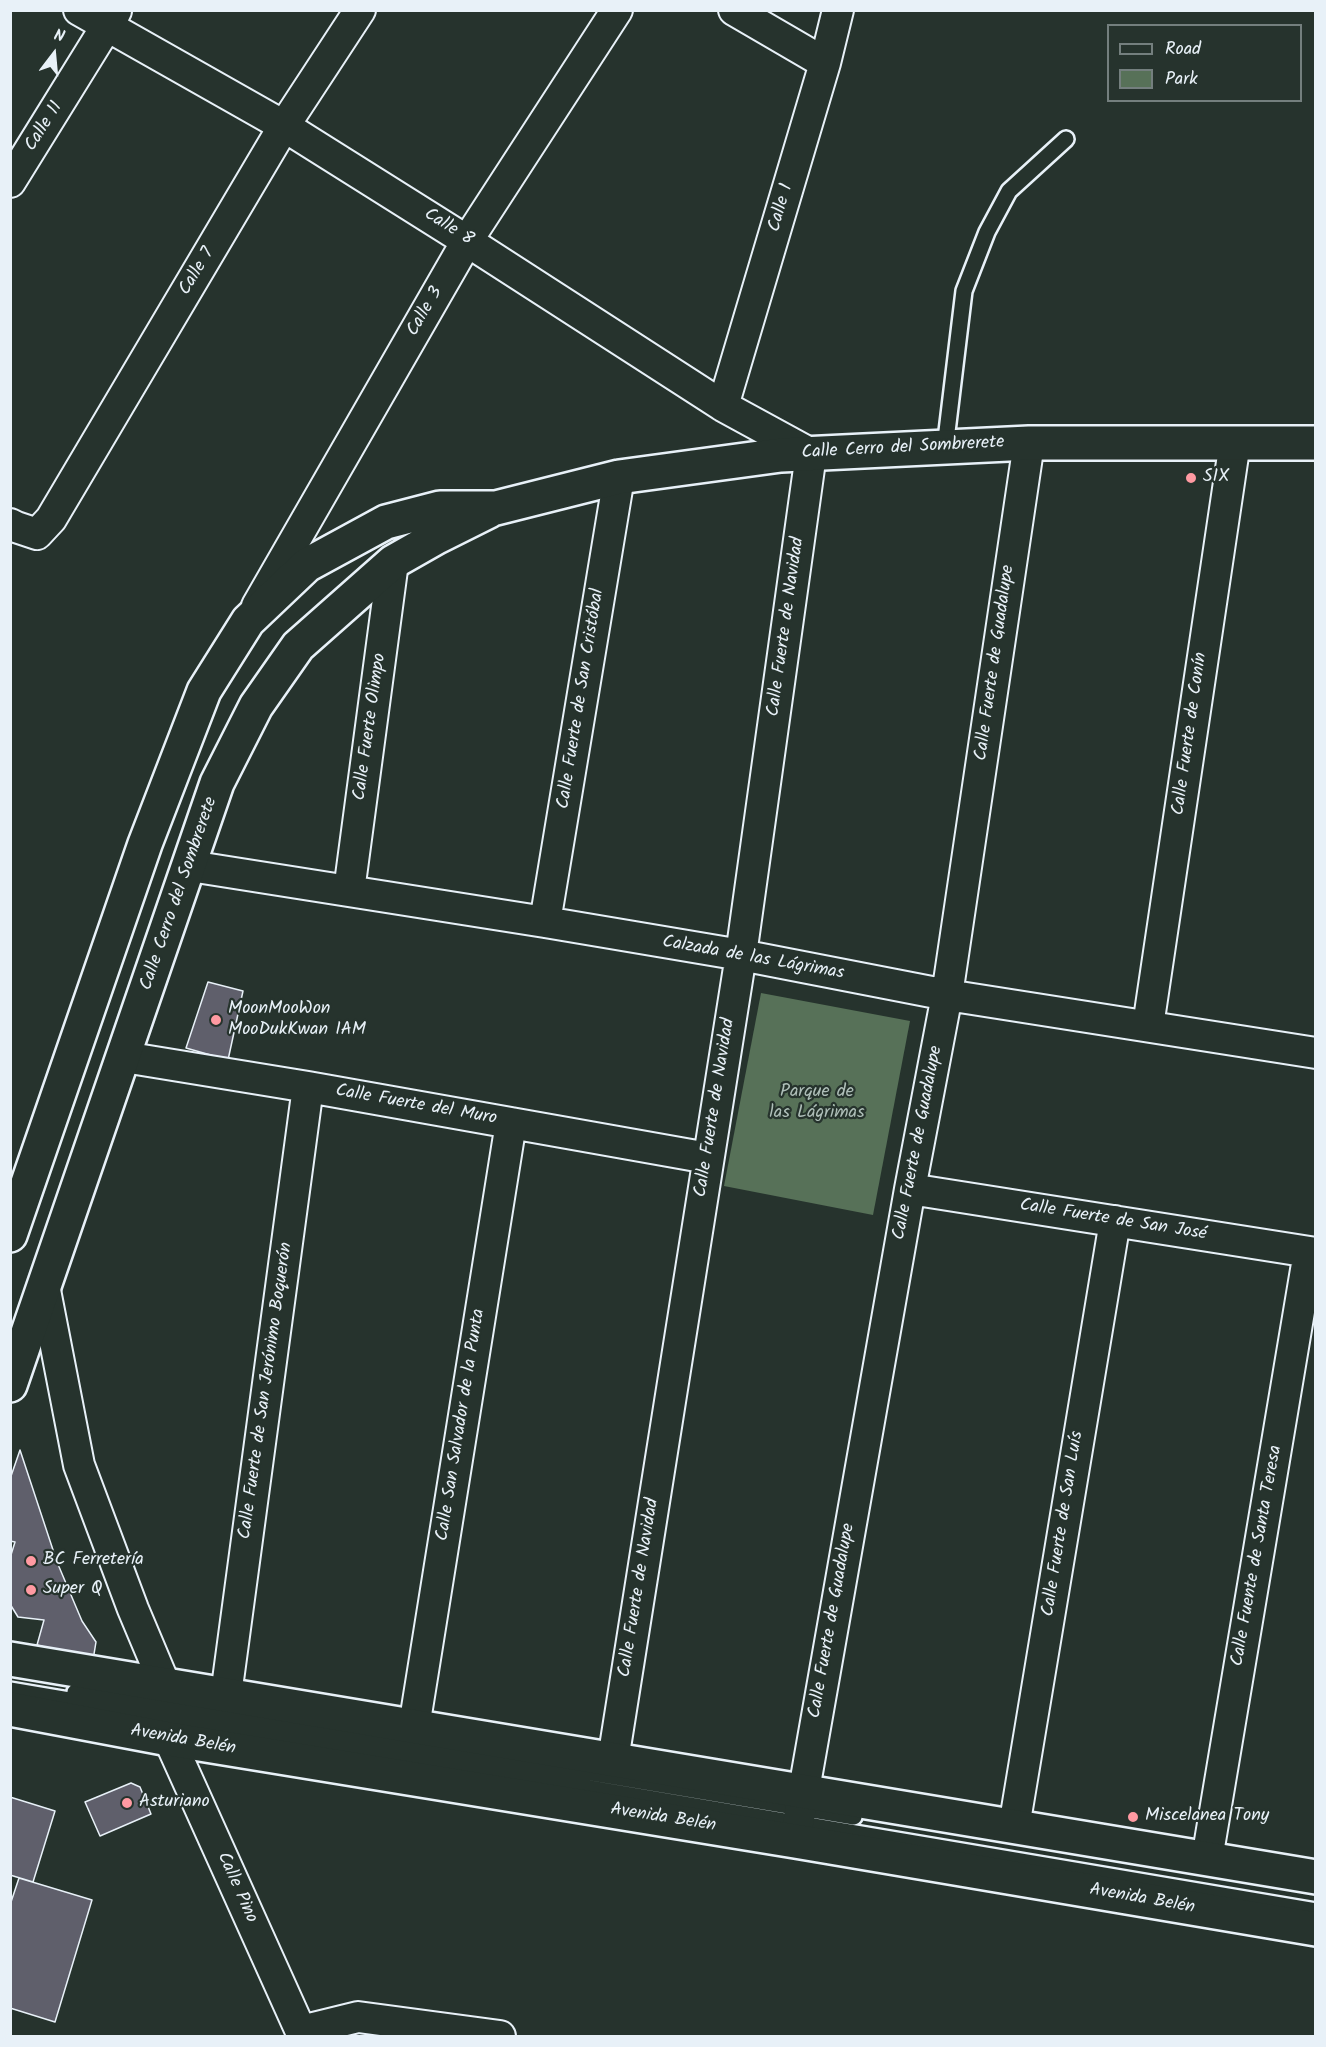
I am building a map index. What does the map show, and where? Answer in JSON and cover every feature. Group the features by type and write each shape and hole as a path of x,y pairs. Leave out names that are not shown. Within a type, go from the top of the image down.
{"street":[{"name":"Calle 8","path":"79,10 112,19 467,240 723,406 811,454"},
{"name":"Calle 7","path":"24,529 51,519 284,126 360,10"},
{"name":"Calle 3","path":"248,621 467,240 616,10"},
{"path":"734,10 825,63"},
{"name":"Calle 1","path":"723,406 825,63 838,10"},
{"name":"Calle 11","path":"10,182 112,19"},
{"name":"Calle Fuerte de Conín","path":"1148,1026 1235,442"},
{"name":"Calle Cerro del Sombrerete","path":"10,1385 217,783 256,706 298,646 393,562 496,508 536,496 619,477 781,455 1029,443 1316,443"},
{"name":"Calle Fuerte de Guadalupe","path":"799,1816 910,1188 947,995 1029,443"},
{"name":"Calle Fuerte de Navidad","path":"613,1760 741,956 811,454"},
{"name":"Calle Fuerte de San Cristóbal","path":"545,922 619,477"},
{"name":"Calle Cerro del Sombrerete","path":"10,1234 145,844 204,691 248,621 307,565 386,522 440,508 496,508"},
{"name":"Calle Fuerte Olimpo","path":"349,891 393,562"},
{"name":"Calzada de las Lágrimas","path":"190,866 545,922 947,995 1316,1053"},
{"name":"Calle Fuerte del Muro","path":"124,1057 708,1158"},
{"name":"Calle Fuerte de San Jerónimo Boquerón","path":"226,1695 308,1087"},
{"name":"Calle San Salvador de la Punta","path":"414,1727 511,1123"},
{"name":"Calle Fuerte de San José","path":"910,1188 1312,1253"},
{"name":"Calle Fuerte de San Luís","path":"1014,1827 1115,1221"},
{"name":"Calle Fuente de Santa Teresa","path":"1207,1859 1312,1253"},
{"path":"44,1285 79,1465 133,1609 165,1685"},
{"name":"Avenida Belén","path":"10,1659 613,1760 799,1816 1316,1929"},
{"name":"Avenida Belén","path":"10,1709 168,1739 799,1816 1014,1827 1316,1877"},
{"name":"Calle Pino","path":"168,1739 302,2034"},
{"path":"302,2034 358,2017 500,2037"}],"lane":[{"path":"945,448 964,291 987,232 1009,190 1066,139"},
{"path":"10,1681 83,1694 127,1695 1316,1911"},
{"path":"10,1690 799,1816 871,1819"}],"green space":[{"name":"Parque de las Lágrimas","path":"761,993 910,1021 873,1215 724,1186"}],"building":[{"name":"MoonMooWon MooDukKwan IAM","path":"208,982 243,991 228,1060 186,1048"},
{"path":"20,1450 57,1562 82,1621 96,1642 93,1660 37,1645 44,1620 18,1617 10,1604 10,1558 15,1542 10,1541 10,1479"},
{"path":"131,1783 140,1787 151,1814 100,1836 85,1802"},
{"path":"10,1797 55,1811 33,1882 10,1875"},
{"path":"19,1878 92,1900 55,2022 10,2008 10,1905"}],"place":[{"name":"SIX","path":"1191,478"},
{"name":"MoonMooWon MooDukKwan IAM","path":"216,1020"},
{"name":"BC Ferretería","path":"31,1561"},
{"name":"Super Q","path":"31,1590"},
{"name":"Asturiano","path":"127,1803"},
{"name":"Miscelanea Tony","path":"1133,1817"}]}
